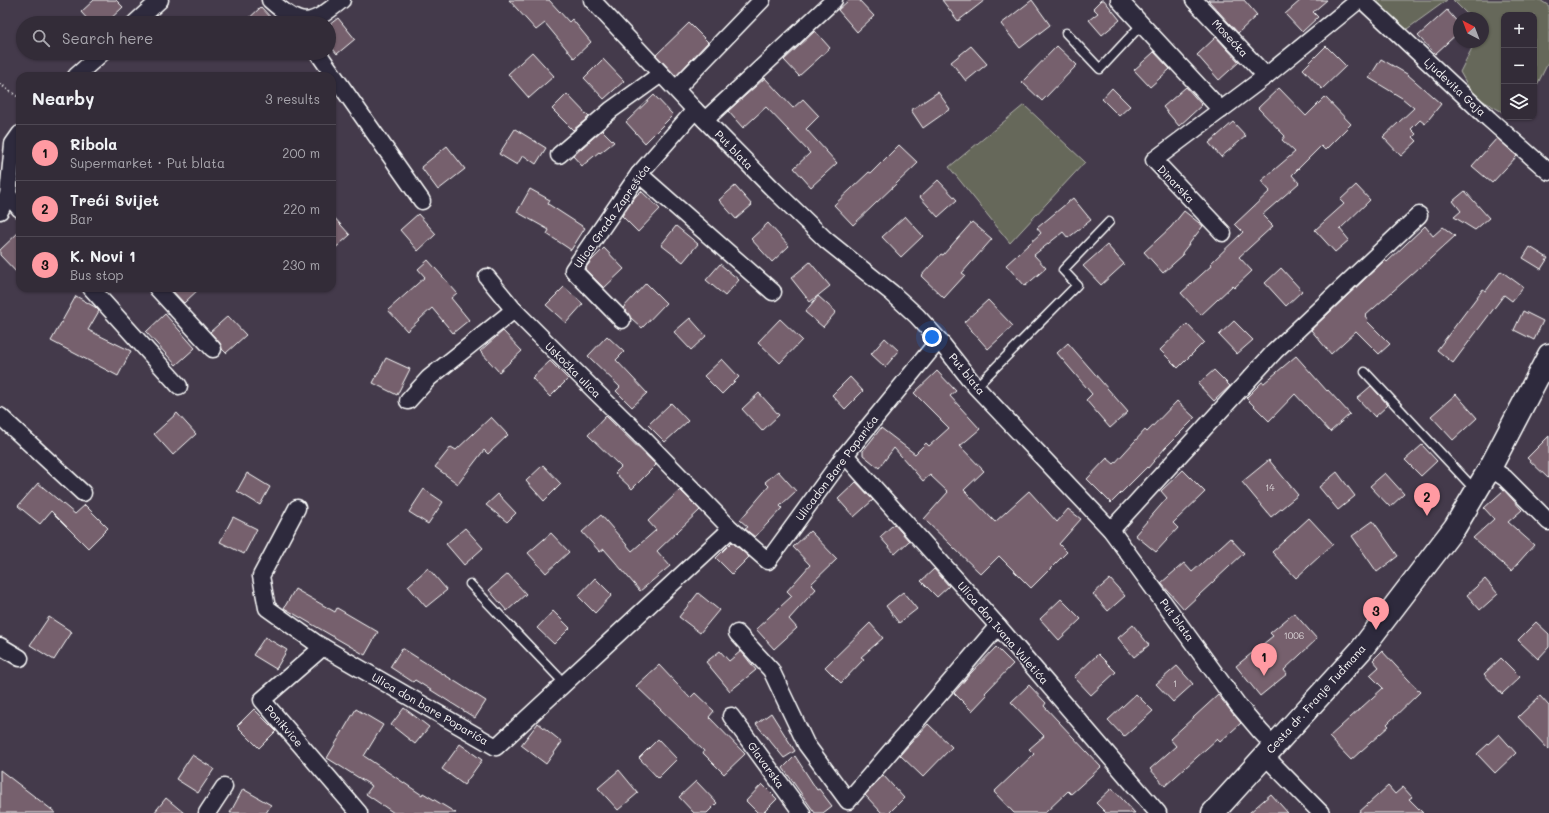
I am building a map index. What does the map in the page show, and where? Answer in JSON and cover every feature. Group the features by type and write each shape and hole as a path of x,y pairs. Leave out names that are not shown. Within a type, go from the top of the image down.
{"main road":[{"name":"Cesta dr. Franje Tuđmana","path":"1218,811 1361,650 1455,527 1490,468 1549,355"}],"street":[{"path":"143,16 160,0"},
{"path":"270,0 289,16"},
{"path":"321,16 327,13 342,0"},
{"name":"Put blata","path":"592,0 700,115 771,187 826,240 892,293 917,316 939,340 976,387 1111,530 1238,705 1260,731 1270,751 1321,813"},
{"path":"676,89 762,0"},
{"name":"Ulica Grada Zaprešića","path":"622,320 573,270 639,174 700,115 834,0"},
{"path":"1119,0 1221,110"},
{"name":"Mosećka","path":"1194,0 1266,76"},
{"name":"Dinarska","path":"1223,233 1154,160 1266,76 1361,0"},
{"name":"Ljudevita Gaja","path":"1361,0 1489,119 1549,172"},
{"path":"81,72 94,60"},
{"path":"323,60 331,72"},
{"path":"559,155 611,110 661,74"},
{"path":"336,79 422,201"},
{"path":"0,211 8,195 13,144 16,140"},
{"path":"639,174 773,292"},
{"path":"8,195 16,204"},
{"path":"1111,530 1275,352 1419,215"},
{"name":"Uskočka ulica","path":"487,277 514,310 732,529"},
{"path":"95,292 179,386"},
{"path":"161,292 213,350"},
{"path":"408,401 430,378 514,310"},
{"name":"Ulicadon Bare Poparića","path":"732,529 768,561 845,455 939,340"},
{"path":"0,416 83,493"},
{"name":"Ulica don Ivana Vuletića","path":"845,455 998,626 1158,813"},
{"path":"1490,468 1505,478 1549,522"},
{"name":"Ulica don bare Poparića","path":"298,508 261,576 266,608 323,648 496,747 732,529"},
{"path":"737,633 771,670 806,744 848,801 998,626"},
{"path":"0,646 20,658"},
{"name":"Ponikvice","path":"323,648 262,700 359,813"},
{"name":"Glavarska","path":"731,716 802,813"},
{"path":"207,813 224,787"}],"lane":[{"path":"1066,33 1100,69 1142,24"},
{"path":"976,387 1076,285 1063,270 1109,222"},
{"path":"1365,372 1476,492"},
{"path":"470,584 565,684"}],"path":[{"path":"0,84 16,95"}],"green space":[{"path":"1371,0 1447,0 1407,29"},
{"path":"1453,0 1540,0 1549,6 1549,61 1537,85 1537,12 1501,12 1501,111 1473,95 1460,72 1472,48 1489,48 1489,12 1465,12"},
{"path":"1024,105 1085,162 1010,243 949,167"}],"building":[{"path":"94,0 116,0 123,7 113,16 85,16 81,12"},
{"path":"509,0 549,0 569,22 572,19 591,42 574,58 545,23 536,30"},
{"path":"849,0 859,0 874,16 857,32 838,10"},
{"path":"942,0 985,0 958,21"},
{"path":"1032,0 1050,25 1020,48 1001,24"},
{"path":"1101,0 1104,0 1120,20 1102,35 1089,20 1098,13 1093,8"},
{"path":"1208,0 1244,0 1257,15 1238,33"},
{"path":"1301,0 1327,0 1313,12 1318,17 1302,32 1285,14"},
{"path":"261,7 269,16 251,16"},
{"path":"1447,10 1453,17 1453,38 1435,54 1418,36"},
{"path":"338,18 355,39 337,54 336,53 336,20"},
{"path":"689,23 708,42 676,76 656,55"},
{"path":"815,31 830,48 799,76 784,60"},
{"path":"1216,37 1239,62 1219,80 1197,55"},
{"path":"971,46 987,64 966,81 951,62"},
{"path":"1057,46 1077,65 1042,101 1022,82"},
{"path":"1326,46 1346,66 1322,89 1303,69"},
{"path":"532,52 554,76 529,98 508,74"},
{"path":"1154,52 1170,69 1150,87 1134,70"},
{"path":"603,59 624,81 604,99 584,78"},
{"path":"1381,59 1407,74 1441,104 1425,124 1420,120 1411,129 1416,134 1413,137 1417,141 1401,156 1383,137 1414,108 1402,98 1369,78"},
{"path":"765,78 793,108 803,99 819,116 806,129 837,163 811,187 794,168 810,153 766,107 743,128 728,111"},
{"path":"1186,87 1202,105 1179,126 1163,107"},
{"path":"1112,88 1130,106 1119,116 1102,99"},
{"path":"1279,88 1306,116 1325,97 1351,124 1325,150 1321,146 1292,175 1299,183 1262,215 1273,226 1239,257 1252,271 1234,288 1232,286 1201,315 1181,293 1212,265 1210,264 1243,232 1235,224 1270,191 1261,181 1295,152 1282,140 1285,136 1258,108"},
{"path":"938,92 950,109 923,128 911,110"},
{"path":"567,94 589,117 573,130 552,109"},
{"path":"654,95 673,115 645,143 626,122"},
{"path":"1233,122 1246,136 1221,157 1209,143"},
{"path":"515,129 546,148 536,164 523,155 517,165 499,154"},
{"path":"602,130 614,142 582,166 573,156"},
{"path":"1497,138 1517,156 1492,183 1472,166"},
{"path":"899,145 918,163 853,225 834,205 869,172 871,173"},
{"path":"447,146 465,169 438,190 421,167"},
{"path":"938,180 957,200 938,217 920,197"},
{"path":"1356,185 1370,200 1340,229 1349,240 1335,252 1315,230 1344,204 1340,200"},
{"path":"735,186 752,205 736,219 719,200"},
{"path":"530,189 550,200 548,204 585,228 571,250 547,234 549,230 517,212"},
{"path":"641,191 660,209 638,232 622,216"},
{"path":"1465,191 1489,218 1475,230 1454,217 1461,211 1453,201"},
{"path":"1073,198 1091,220 1068,238 1063,232 1034,255 1046,268 1025,286 1006,265 1041,233 1037,228"},
{"path":"1184,211 1203,226 1182,253 1183,255 1163,273 1144,252 1171,227"},
{"path":"418,214 436,234 418,251 400,230"},
{"path":"905,216 923,236 901,257 882,237"},
{"path":"336,219 350,235 336,247"},
{"path":"972,222 992,239 962,273 965,275 944,298 921,276 941,254 943,255"},
{"path":"768,223 789,246 772,262 751,239"},
{"path":"676,226 698,244 683,262 661,245"},
{"path":"1425,226 1433,236 1443,227 1455,236 1365,316 1368,320 1367,321 1390,344 1379,354 1356,331 1331,354 1311,330 1385,260 1387,262"},
{"path":"16,235 16,272 0,255 0,250"},
{"path":"1107,245 1124,264 1101,285 1083,266"},
{"path":"1530,247 1548,258 1541,269 1523,258"},
{"path":"604,248 624,269 604,288 585,269"},
{"path":"428,260 457,293 451,298 469,320 453,333 432,308 407,331 388,310 425,277 418,269"},
{"path":"810,262 830,286 810,302 791,278"},
{"path":"720,264 739,280 725,296 706,280"},
{"path":"1281,268 1302,291 1286,306 1265,283"},
{"path":"1501,271 1523,287 1512,301 1504,295 1453,363 1437,350 1483,289 1486,291"},
{"path":"646,283 666,303 642,328 623,308"},
{"path":"564,287 583,304 566,323 546,305"},
{"path":"174,292 196,292 184,303"},
{"path":"76,296 99,311 88,330 131,351 118,376 51,341"},
{"path":"818,296 836,312 823,327 805,312"},
{"path":"988,300 1013,326 988,349 964,322"},
{"path":"1523,311 1543,321 1534,340 1514,330"},
{"path":"165,314 195,348 176,365 146,332"},
{"path":"228,316 246,335 226,353 222,349 220,343 210,332"},
{"path":"690,318 706,336 691,350 674,332"},
{"path":"780,319 802,340 780,363 758,342"},
{"path":"1234,321 1253,340 1237,354 1219,335"},
{"path":"1187,324 1204,342 1178,368 1160,350"},
{"path":"503,331 522,351 499,372 480,351"},
{"path":"607,336 624,352 616,360 647,393 632,407 616,391 620,387 588,356"},
{"path":"885,338 899,351 885,367 871,354"},
{"path":"1068,343 1128,412 1110,428 1086,400 1092,394 1057,353"},
{"path":"1296,356 1350,414 1330,432 1295,394 1269,421 1246,398 1262,382 1264,383"},
{"path":"386,358 410,369 397,395 373,383"},
{"path":"722,359 739,377 722,394 704,376"},
{"path":"550,361 568,379 550,397 532,378"},
{"path":"1214,370 1230,386 1214,401 1198,384"},
{"path":"937,371 956,391 950,396 980,429 960,446 984,471 964,490 995,522 1029,491 1057,522 1068,509 1081,519 1059,544 1067,552 1031,588 999,556 981,574 924,519 948,492 930,475 923,481 894,448 879,468 863,455 863,451 881,428 915,454 926,443 929,446 949,428 914,393"},
{"path":"850,377 863,391 845,409 832,395"},
{"path":"1371,386 1388,405 1375,417 1357,398"},
{"path":"759,393 779,415 762,431 742,409"},
{"path":"1456,394 1477,418 1453,440 1431,416"},
{"path":"1177,401 1195,418 1165,448 1148,468 1147,467 1111,503 1087,479 1107,458 1114,464 1145,430 1147,432"},
{"path":"671,403 688,421 665,442 648,425"},
{"path":"177,413 196,434 173,455 154,434"},
{"path":"606,416 656,465 632,489 615,473 621,467 588,435"},
{"path":"491,417 508,435 488,454 484,450 458,484 435,467 451,447 456,450"},
{"path":"1549,436 1549,479 1527,458"},
{"path":"1422,445 1437,461 1421,476 1405,460"},
{"path":"1269,460 1298,495 1271,517 1242,482"},
{"path":"543,465 561,484 544,501 526,481"},
{"path":"1183,470 1205,492 1173,523 1178,528 1156,552 1135,535 1167,498 1161,491"},
{"path":"778,471 796,491 780,506 782,508 755,537 745,529 748,527 740,520 769,486 765,482"},
{"path":"1337,472 1355,496 1338,510 1319,487"},
{"path":"247,473 270,487 260,505 237,491"},
{"path":"1385,473 1404,494 1390,507 1370,486"},
{"path":"856,482 873,500 854,517 838,499"},
{"path":"38,483 75,514 85,505 108,528 88,548 51,511 40,524 18,506"},
{"path":"424,489 443,502 428,524 409,512"},
{"path":"680,490 700,510 657,551 670,566 640,591 604,549 600,552 582,532 601,515 632,551 656,530 648,521"},
{"path":"1504,490 1522,510 1508,522 1534,545 1511,571 1473,538 1494,519 1484,508"},
{"path":"498,494 516,513 507,522 486,505"},
{"path":"233,517 257,529 244,554 220,542"},
{"path":"1309,518 1333,544 1296,578 1272,552"},
{"path":"1373,521 1398,556 1377,572 1352,536"},
{"path":"894,524 909,541 895,554 880,537"},
{"path":"465,528 483,548 464,565 446,544"},
{"path":"810,531 837,559 811,584 816,589 789,619 797,628 774,649 756,629 792,596 787,591 810,565 793,547"},
{"path":"551,533 569,552 546,573 528,553"},
{"path":"1230,538 1244,553 1184,609 1161,583 1184,563 1192,572"},
{"path":"732,542 749,557 732,574 716,558"},
{"path":"428,568 447,590 426,607 408,586"},
{"path":"934,569 949,586 937,597 921,581"},
{"path":"508,574 526,594 507,611 489,590"},
{"path":"595,578 612,595 595,613 578,596"},
{"path":"1110,579 1125,596 1108,611 1093,594"},
{"path":"1485,579 1498,594 1480,610 1467,595"},
{"path":"295,589 335,612 337,608 378,632 365,655 284,608"},
{"path":"903,592 917,609 899,623 886,606"},
{"path":"698,593 719,610 700,633 679,617"},
{"path":"1061,599 1081,619 1059,640 1040,619"},
{"path":"553,611 570,628 554,644 537,628"},
{"path":"1294,613 1317,639 1284,670 1287,674 1260,696 1236,666 1273,636 1270,633"},
{"path":"49,617 72,632 54,660 30,645"},
{"path":"1536,622 1549,634 1549,647 1538,659 1518,640"},
{"path":"870,623 883,638 861,657 864,659 841,683 825,667"},
{"path":"1133,625 1149,645 1134,657 1118,638"},
{"path":"265,637 287,650 276,669 253,655"},
{"path":"996,647 1013,664 985,693 987,695 972,711 954,693"},
{"path":"402,648 486,701 475,718 415,680 413,682 390,667"},
{"path":"720,651 729,661 741,651 756,670 730,691 706,662"},
{"path":"1382,651 1420,692 1387,724 1389,726 1351,760 1329,737 1383,688 1370,675 1379,667 1373,660"},
{"path":"1098,654 1116,672 1091,695 1074,677"},
{"path":"1501,658 1520,677 1502,694 1484,674"},
{"path":"659,665 690,698 695,693 714,711 709,717 745,754 724,774 703,753 704,751 636,686"},
{"path":"1177,666 1193,684 1173,702 1156,684"},
{"path":"1029,685 1046,703 1044,706 1101,767 1071,794 1068,791 1045,813 1014,813 994,792 1034,754 1029,749 1044,736 1011,702"},
{"path":"1136,694 1153,711 1124,737 1108,720"},
{"path":"1218,695 1241,723 1220,742 1217,739 1165,786 1150,769 1176,746 1170,739"},
{"path":"1540,696 1549,706 1549,750 1518,717"},
{"path":"404,708 429,727 415,744 391,725"},
{"path":"254,709 276,731 259,748 237,726"},
{"path":"356,709 383,725 364,756 422,795 423,793 456,813 394,813 366,794 372,786 327,758"},
{"path":"771,713 795,751 784,758 756,724"},
{"path":"538,723 562,742 546,764 521,745"},
{"path":"928,724 952,747 923,777 900,755"},
{"path":"1499,734 1516,753 1495,773 1477,754"},
{"path":"658,739 677,759 658,778 639,758"},
{"path":"460,744 482,760 464,785 442,769"},
{"path":"192,755 214,769 198,793 176,779"},
{"path":"795,756 817,790 819,789 832,806 823,813 815,813 783,768"},
{"path":"0,770 56,813 0,813"},
{"path":"619,770 638,793 618,810 598,788"},
{"path":"883,775 904,798 889,813 882,813 865,795"},
{"path":"696,781 717,803 707,813 694,813 679,797"},
{"path":"762,784 777,799 763,813 758,813 746,801"},
{"path":"1388,786 1395,794 1403,787 1412,797 1409,799 1423,813 1358,813"},
{"path":"1112,788 1135,813 1106,813 1096,803"},
{"path":"243,789 271,805 266,813 230,813"},
{"path":"1271,794 1288,813 1249,813"},
{"path":"166,798 184,813 154,813"}],"place":[{"name":"Treći Svijet","path":"1427,516"},
{"name":"K. Novi 1","path":"1376,630"},
{"name":"Ribola","path":"1264,676"}]}
